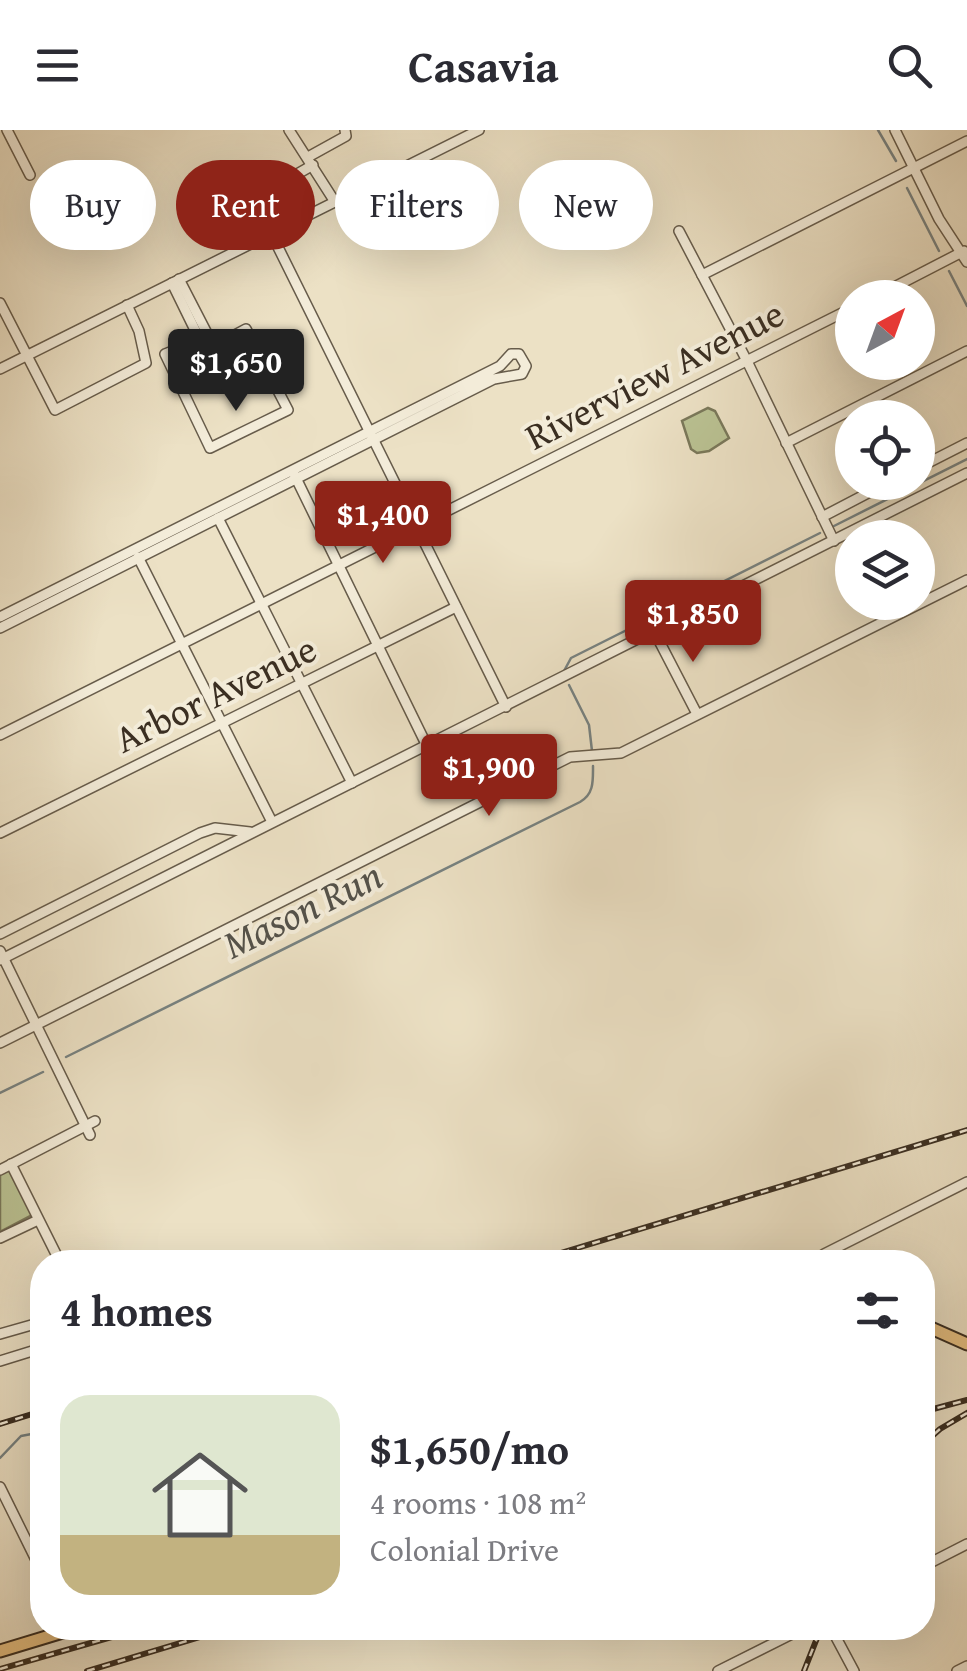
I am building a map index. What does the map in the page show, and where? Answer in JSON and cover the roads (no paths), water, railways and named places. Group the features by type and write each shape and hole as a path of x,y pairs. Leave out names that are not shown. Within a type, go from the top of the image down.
{"main road":[{"path":"935,1330 967,1344"},
{"path":"0,1652 40,1640"},
{"path":"0,1660 8,1658 15,1649"}],"street":[{"path":"7,130 30,176"},
{"path":"289,130 310,160"},
{"path":"314,160 346,136 344,130"},
{"path":"448,130 454,142"},
{"path":"418,160 479,130"},
{"path":"894,130 938,219 965,255 912,280"},
{"path":"702,275 967,141"},
{"path":"315,169 335,202 315,212"},
{"path":"678,230 834,541"},
{"path":"0,369 237,250"},
{"path":"279,250 506,707"},
{"path":"176,281 201,352 246,329 288,410 210,448 165,354 196,342"},
{"path":"176,281 212,343 210,348"},
{"path":"0,303 55,410 146,363 127,306"},
{"name":"Riverview Avenue","path":"0,735 835,317"},
{"path":"786,443 967,351"},
{"path":"0,628 372,436 494,379 522,374 525,360 511,354 500,366 372,436"},
{"path":"935,459 967,443"},
{"path":"0,1170 90,1127 1,956 655,633 967,473"},
{"path":"294,475 427,746"},
{"path":"822,516 854,500"},
{"path":"216,514 352,783"},
{"path":"0,617 137,555"},
{"path":"137,555 272,822"},
{"path":"0,1042 570,757 620,753 967,580"},
{"name":"Arbor Avenue","path":"0,833 456,606"},
{"path":"655,633 697,714"},
{"path":"0,934 215,828 253,832"},
{"path":"215,828 227,845"},
{"path":"95,887 105,906"},
{"path":"12,1164 54,1250"},
{"path":"832,1250 967,1182"},
{"path":"0,1238 38,1220"},
{"path":"0,1334 30,1325"},
{"path":"0,1362 30,1352"},
{"path":"0,1487 30,1548"},
{"path":"935,1560 967,1544"},
{"path":"718,1671 780,1640"},
{"path":"837,1640 854,1671"},
{"path":"957,1671 967,1666"}],"waterway":[{"name":"Mason Run","path":"878,130 896,161"},
{"name":"Mason Run","path":"907,188 939,251"},
{"name":"Mason Run","path":"949,271 967,306"},
{"name":"Mason Run","path":"834,526 967,459"},
{"name":"Mason Run","path":"564,671 571,658 820,533"},
{"name":"Mason Run","path":"569,685 589,725 592,751"},
{"name":"Mason Run","path":"66,1057 580,802 590,791 593,766"},
{"name":"Mason Run","path":"0,1093 43,1072"},
{"name":"Mason Run","path":"0,1458 21,1436 30,1434"}],"railway":[{"path":"571,1250 967,1130"},
{"path":"935,1409 967,1400"},
{"path":"935,1433 967,1413"},
{"path":"0,1424 30,1415"},
{"path":"0,1669 101,1640"},
{"path":"87,1671 190,1640"},
{"path":"804,1671 816,1640"}]}
